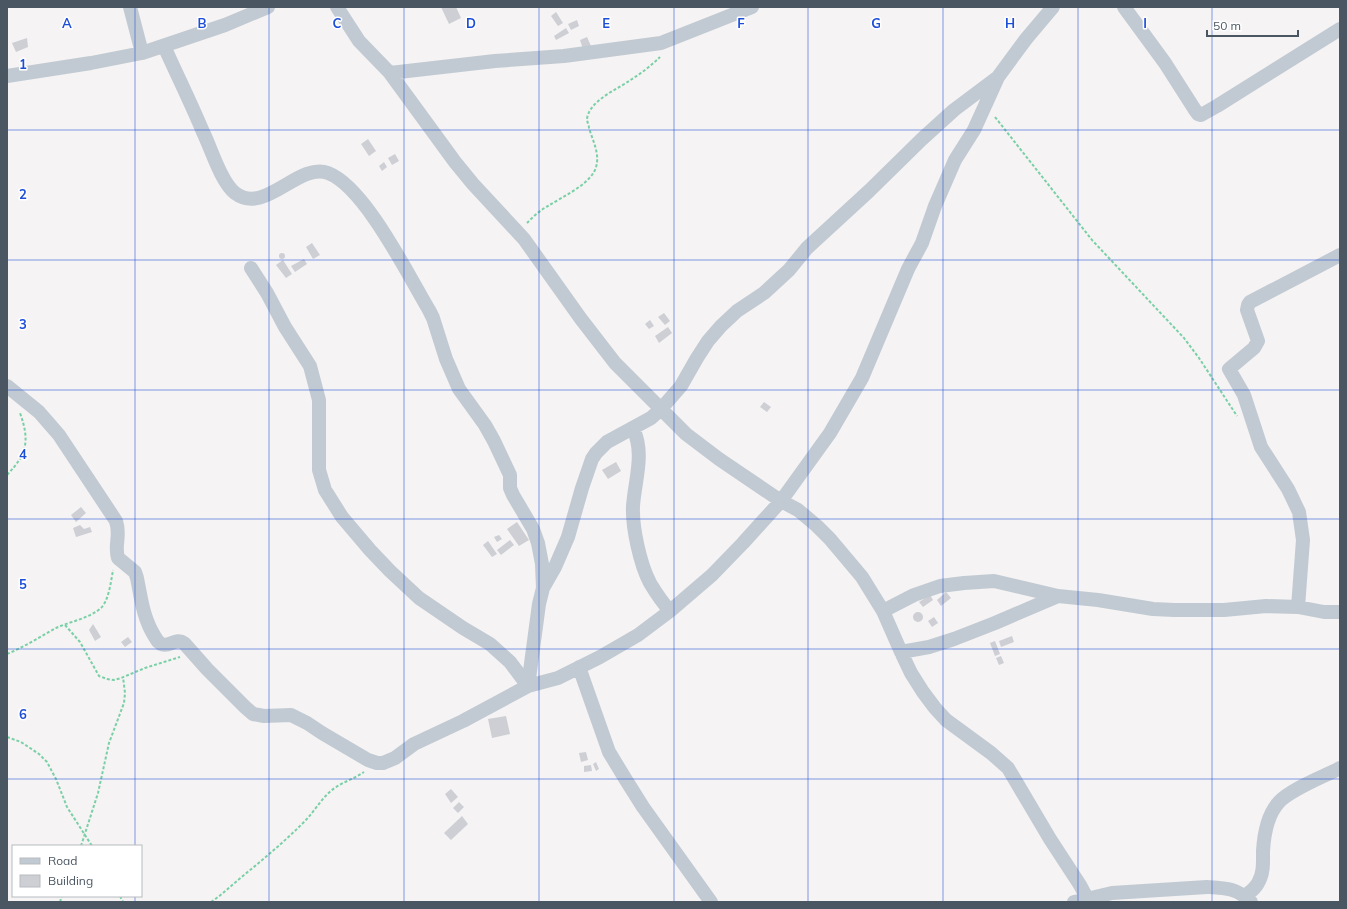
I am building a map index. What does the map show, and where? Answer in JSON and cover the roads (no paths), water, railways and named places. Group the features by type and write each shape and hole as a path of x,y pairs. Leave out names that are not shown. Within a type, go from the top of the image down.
{"street":[{"path":"130,7 142,53"},
{"path":"7,76 91,63 142,53 225,25 268,7"},
{"path":"337,7 359,41 390,74 455,162 524,240 615,363 686,434 708,451 781,501 798,510 830,539 862,577 884,611 911,673 935,708 946,720 991,752 1008,768 1050,839 1076,879 1080,900 1112,893 1207,887 1236,891 1248,899 1261,876 1263,869 1265,830 1277,804 1292,792 1340,768"},
{"path":"390,74 487,62 564,56 661,42 752,7"},
{"path":"8,386 39,412 59,435 116,521 118,529 116,553 118,558 135,572 144,616 158,642 165,645 180,640 233,696 253,714 264,716 291,715 308,723 368,760 377,763 389,761 414,744 463,721 528,686 558,678 638,635 670,611 712,575 781,501 830,433 862,378 908,269 922,243 954,160 974,130 998,77 1026,39 1053,7"},
{"path":"1124,7 1165,63 1195,110 1201,115 1340,29"},
{"path":"164,46 216,163 227,183 235,193 244,197 258,198 277,190 308,173 322,171 332,174 353,191 372,215 431,314 446,359 459,389 485,425 503,458 510,475 510,488 512,495 531,524 538,543 542,564 543,588 539,604 528,686"},
{"path":"543,588 555,568 568,537 582,488 592,459 596,453 607,442 651,418 661,409 681,386 696,358 721,326 737,311 764,293 790,270 807,248 869,191 927,134 954,110 998,77"},
{"path":"1298,607 1303,540 1299,512 1288,489 1261,447 1244,396 1229,369 1254,348 1258,341 1247,310 1250,302 1340,255"},
{"path":"250,268 267,293 285,327 310,366 319,400 319,470 325,490 342,517 385,566 419,598 463,628 490,644 510,662 528,686"},
{"path":"633,428 638,437 640,447 640,468 633,507 637,542 650,582 659,598 670,611"},
{"path":"884,611 914,595 940,586 994,581 1058,596 1174,610 1224,610 1266,606 1298,607 1313,610 1340,612"},
{"path":"901,652 930,647 954,639 1058,596"},
{"path":"579,667 609,752 639,800 711,902"}]}
